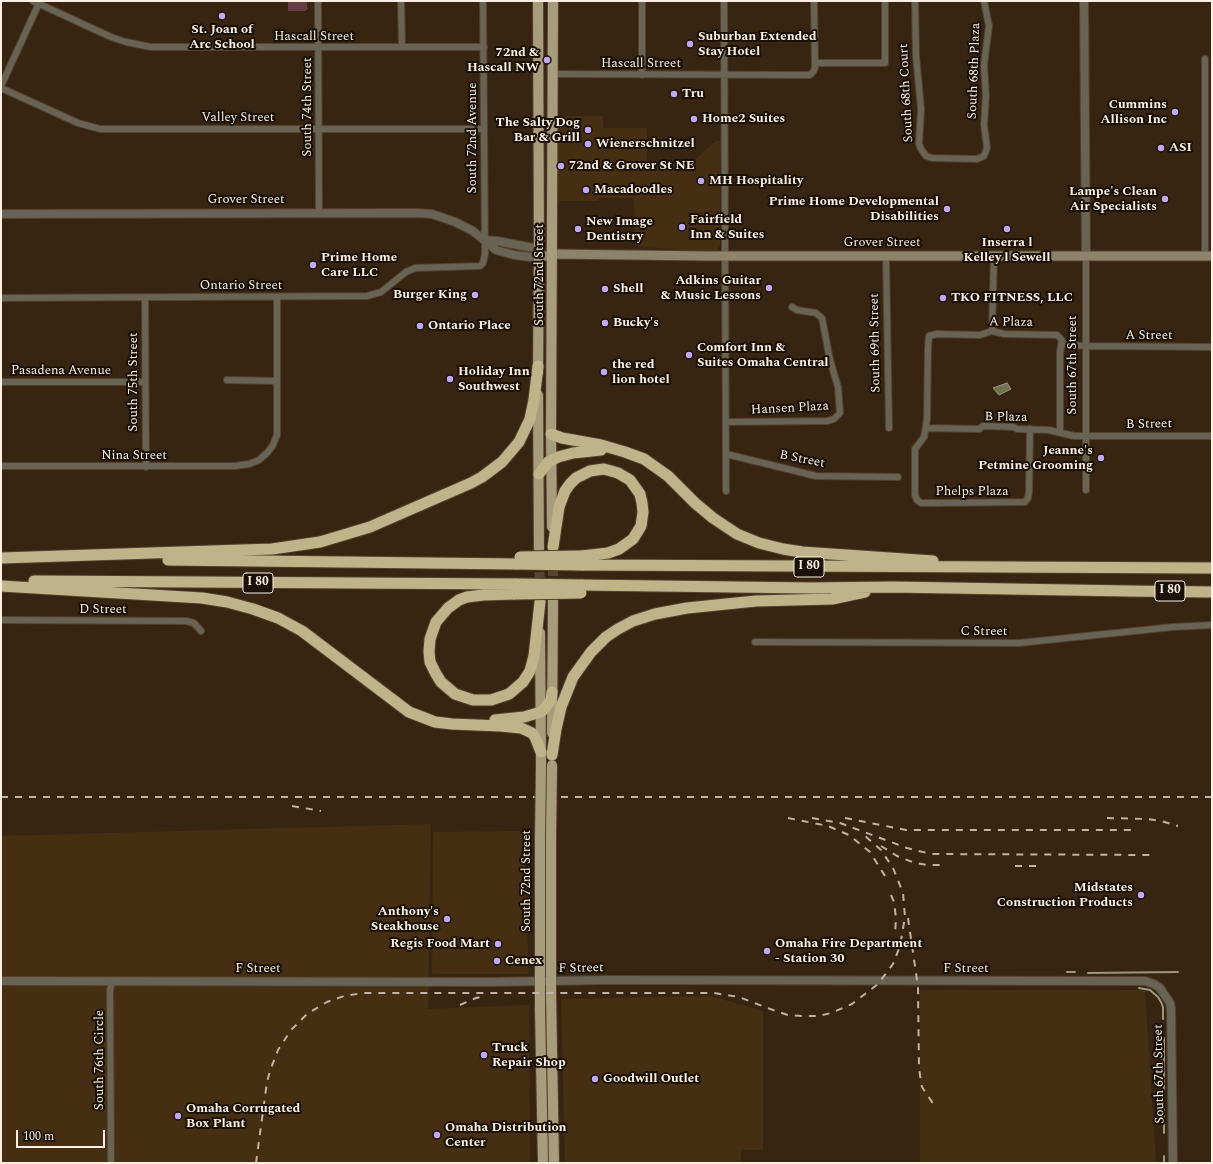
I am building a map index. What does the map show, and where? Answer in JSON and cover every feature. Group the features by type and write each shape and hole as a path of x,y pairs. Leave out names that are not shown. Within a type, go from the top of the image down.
{"highway":[{"path":"1,559 272,549 320,542 370,527 471,483 482,477 502,462 519,442 530,419 538,366"},
{"path":"551,434 572,441 601,445 635,455 652,464 668,476 703,510 724,526 748,539 771,547 802,552 1038,568"},
{"path":"538,474 551,459 589,450 616,449"},
{"path":"553,548 559,507 565,491 570,484 579,476 590,471 604,470 618,473 630,480 640,494 643,512 641,526 633,539 620,549 582,560"},
{"name":"I 80","path":"1,559 354,562 582,560 1038,568 1212,568"},
{"name":"I 80","path":"1,582 515,589 893,587 1212,592"},
{"path":"1,586 202,598 227,602 253,609 278,618 302,631 401,707 418,716 435,722 452,724 521,728 532,733 541,752"},
{"path":"552,760 555,733 561,707 578,668 606,637 633,621 655,614 687,608 756,601 832,599 893,587"},
{"path":"515,589 467,597 451,605 438,618 430,635 429,657 438,678 451,691 468,699 487,701 505,696 520,686 528,675 533,662 540,601"},
{"path":"435,722 495,720 524,717 541,712 551,700 552,692"}],"main road":[{"name":"South 72nd Street","path":"538,1 539,549"},
{"name":"South 72nd Street","path":"553,1 551,434 553,548"},
{"path":"538,62 547,72 553,74"},
{"name":"Grover Street","path":"539,253 886,257 1209,256"},
{"name":"South 72nd Street","path":"553,600 551,982 554,1163"},
{"name":"South 72nd Street","path":"540,601 540,982 543,1163"}],"street":[{"name":"South 74th Street","path":"318,1 319,213"},
{"path":"402,1 402,47"},
{"name":"South 72nd Avenue","path":"472,266 478,266 483,263 485,254 483,1"},
{"path":"642,1 642,75"},
{"path":"724,1 726,491"},
{"path":"814,1 814,63 885,63 885,1"},
{"name":"South 68th Court","path":"915,1 916,56 921,109 919,144 924,154 932,158 952,158"},
{"name":"South 68th Plaza","path":"952,158 977,159 984,156 987,148 984,124 986,96 984,65 989,26 984,1"},
{"name":"South 67th Street","path":"1084,1 1086,490"},
{"name":"Hascall Street","path":"37,2 111,37 126,42 159,48 484,47"},
{"path":"1,87 37,2"},
{"path":"1205,59 1209,256"},
{"name":"Hascall Street","path":"553,74 807,76 814,72 814,63"},
{"name":"Valley Street","path":"1,87 78,123 100,129 484,129"},
{"name":"Grover Street","path":"1,214 432,214 462,225 496,250 514,255 539,253"},
{"path":"992,331 994,256"},
{"name":"South 69th Street","path":"886,257 889,428"},
{"name":"Ontario Street","path":"1,298 367,296 380,292 406,272 415,268 472,266"},
{"path":"227,380 278,381 277,297"},
{"name":"South 75th Street","path":"145,298 146,467"},
{"name":"Hansen Plaza","path":"726,422 827,421 834,419 840,413 838,393 822,318 819,314 792,308"},
{"name":"A Plaza","path":"926,428 929,336 937,334 980,335 992,331 1004,334 1055,335 1062,340 1061,344 1085,346"},
{"path":"1060,432 1061,344"},
{"name":"A Street","path":"1085,346 1212,347"},
{"name":"Nina Street","path":"1,466 244,466 255,462 265,455 273,445 277,434 278,381"},
{"name":"Pasadena Avenue","path":"1,382 145,382"},
{"name":"B Plaza","path":"926,428 979,429 983,426 1005,426 1017,429 1049,430 1074,436 1085,436"},
{"name":"Phelps Plaza","path":"926,428 924,437 915,449 915,495 917,500 921,502 936,503 1023,503 1027,501 1029,492 1030,429"},
{"name":"B Street","path":"1085,436 1212,436"},
{"name":"B Street","path":"726,454 816,476 898,476"},
{"name":"D Street","path":"1,620 186,621 194,623 201,631"},
{"name":"C Street","path":"755,642 1019,643 1173,627 1212,625"},
{"name":"F Street","path":"1,981 551,982 1141,980 1150,982 1160,988"},
{"name":"South 76th Circle","path":"111,1163 110,990 112,982"},
{"name":"South 67th Street","path":"1160,988 1168,999 1171,1009 1173,1163"}],"shaded area":[{"path":"288,1 307,1 308,9 305,11 288,11"},
{"path":"558,116 603,116 603,128 647,128 647,163 696,164 696,159 716,141 722,141 720,167 720,245 718,249 715,251 694,251 635,246 634,198 599,198 598,201 558,201"},
{"path":"1007,383 1011,389 999,395 993,388"},
{"path":"431,824 428,1009 529,1005 530,1163 1,1163 1,836"},
{"path":"523,831 529,974 432,974 433,832"},
{"path":"920,990 1145,990 1156,1163 920,1163"},
{"path":"711,996 763,1011 763,1150 741,1150 741,1163 565,1163 561,999"}],"waterway":[{"path":"1067,972 1075,972"},
{"path":"1088,973 1178,972"},
{"path":"1139,988 1150,990 1158,997 1163,1007 1163,1019"},
{"path":"1164,1038 1164,1133"},
{"path":"1164,1156 1164,1163"}],"tunnel":[{"path":"539,557 540,591"},
{"path":"553,557 553,591"}],"railway":[{"path":"1,797 1212,797"},
{"path":"292,806 321,811"},
{"path":"788,818 828,826 849,835 870,852 885,876"},
{"path":"812,818 840,823 907,848 931,854 1154,855"},
{"path":"845,818 906,830 1131,830"},
{"path":"1107,818 1147,819 1178,826"},
{"path":"256,1163 267,1082 278,1050 291,1030 307,1014 327,1002 344,996 363,993 714,993 739,997 788,1015 802,1016 818,1016 831,1013 852,1004 878,984 893,964 900,946 905,917 903,893 893,868 881,850 864,835"},
{"path":"881,846 897,856 915,863 945,865"},
{"path":"1015,866 1040,866"},
{"path":"891,895 894,902 896,918 895,934"},
{"path":"908,918 918,987 919,1069 922,1087 934,1105"},
{"path":"460,1005 485,996"}],"place":[{"name":"St. Joan of Arc School","path":"222,16"},
{"name":"Suburban Extended Stay Hotel","path":"690,44"},
{"name":"72nd & Hascall NW","path":"547,60"},
{"name":"Tru","path":"674,94"},
{"name":"Cummins Allison Inc","path":"1175,112"},
{"name":"Home2 Suites","path":"694,119"},
{"name":"The Salty Dog Bar & Grill","path":"588,130"},
{"name":"Wienerschnitzel","path":"588,144"},
{"name":"ASI","path":"1161,148"},
{"name":"72nd & Grover St NE","path":"561,166"},
{"name":"MH Hospitality","path":"701,181"},
{"name":"Macadoodles","path":"586,190"},
{"name":"Lampe's Clean Air Specialists","path":"1165,199"},
{"name":"Prime Home Developmental Disabilities","path":"947,209"},
{"name":"Fairfield Inn & Suites","path":"682,227"},
{"name":"New Image Dentistry","path":"578,229"},
{"name":"Inserra l Kelley l Sewell","path":"1007,229"},
{"name":"Prime Home Care LLC","path":"313,265"},
{"name":"Adkins Guitar & Music Lessons","path":"769,288"},
{"name":"Shell","path":"605,289"},
{"name":"Burger King","path":"475,295"},
{"name":"TKO FITNESS, LLC","path":"943,298"},
{"name":"Bucky's","path":"605,323"},
{"name":"Ontario Place","path":"420,326"},
{"name":"Comfort Inn & Suites Omaha Central","path":"689,355"},
{"name":"the red lion hotel","path":"604,372"},
{"name":"Holiday Inn Southwest","path":"450,379"},
{"name":"Jeanne's Petmine Grooming","path":"1101,458"},
{"name":"Midstates Construction Products","path":"1141,895"},
{"name":"Anthony's Steakhouse","path":"447,919"},
{"name":"Regis Food Mart","path":"498,944"},
{"name":"Omaha Fire Department - Station 30","path":"767,951"},
{"name":"Cenex","path":"497,961"},
{"name":"Truck Repair Shop","path":"484,1055"},
{"name":"Goodwill Outlet","path":"595,1079"},
{"name":"Omaha Corrugated Box Plant","path":"178,1116"},
{"name":"Omaha Distribution Center","path":"437,1135"}]}
